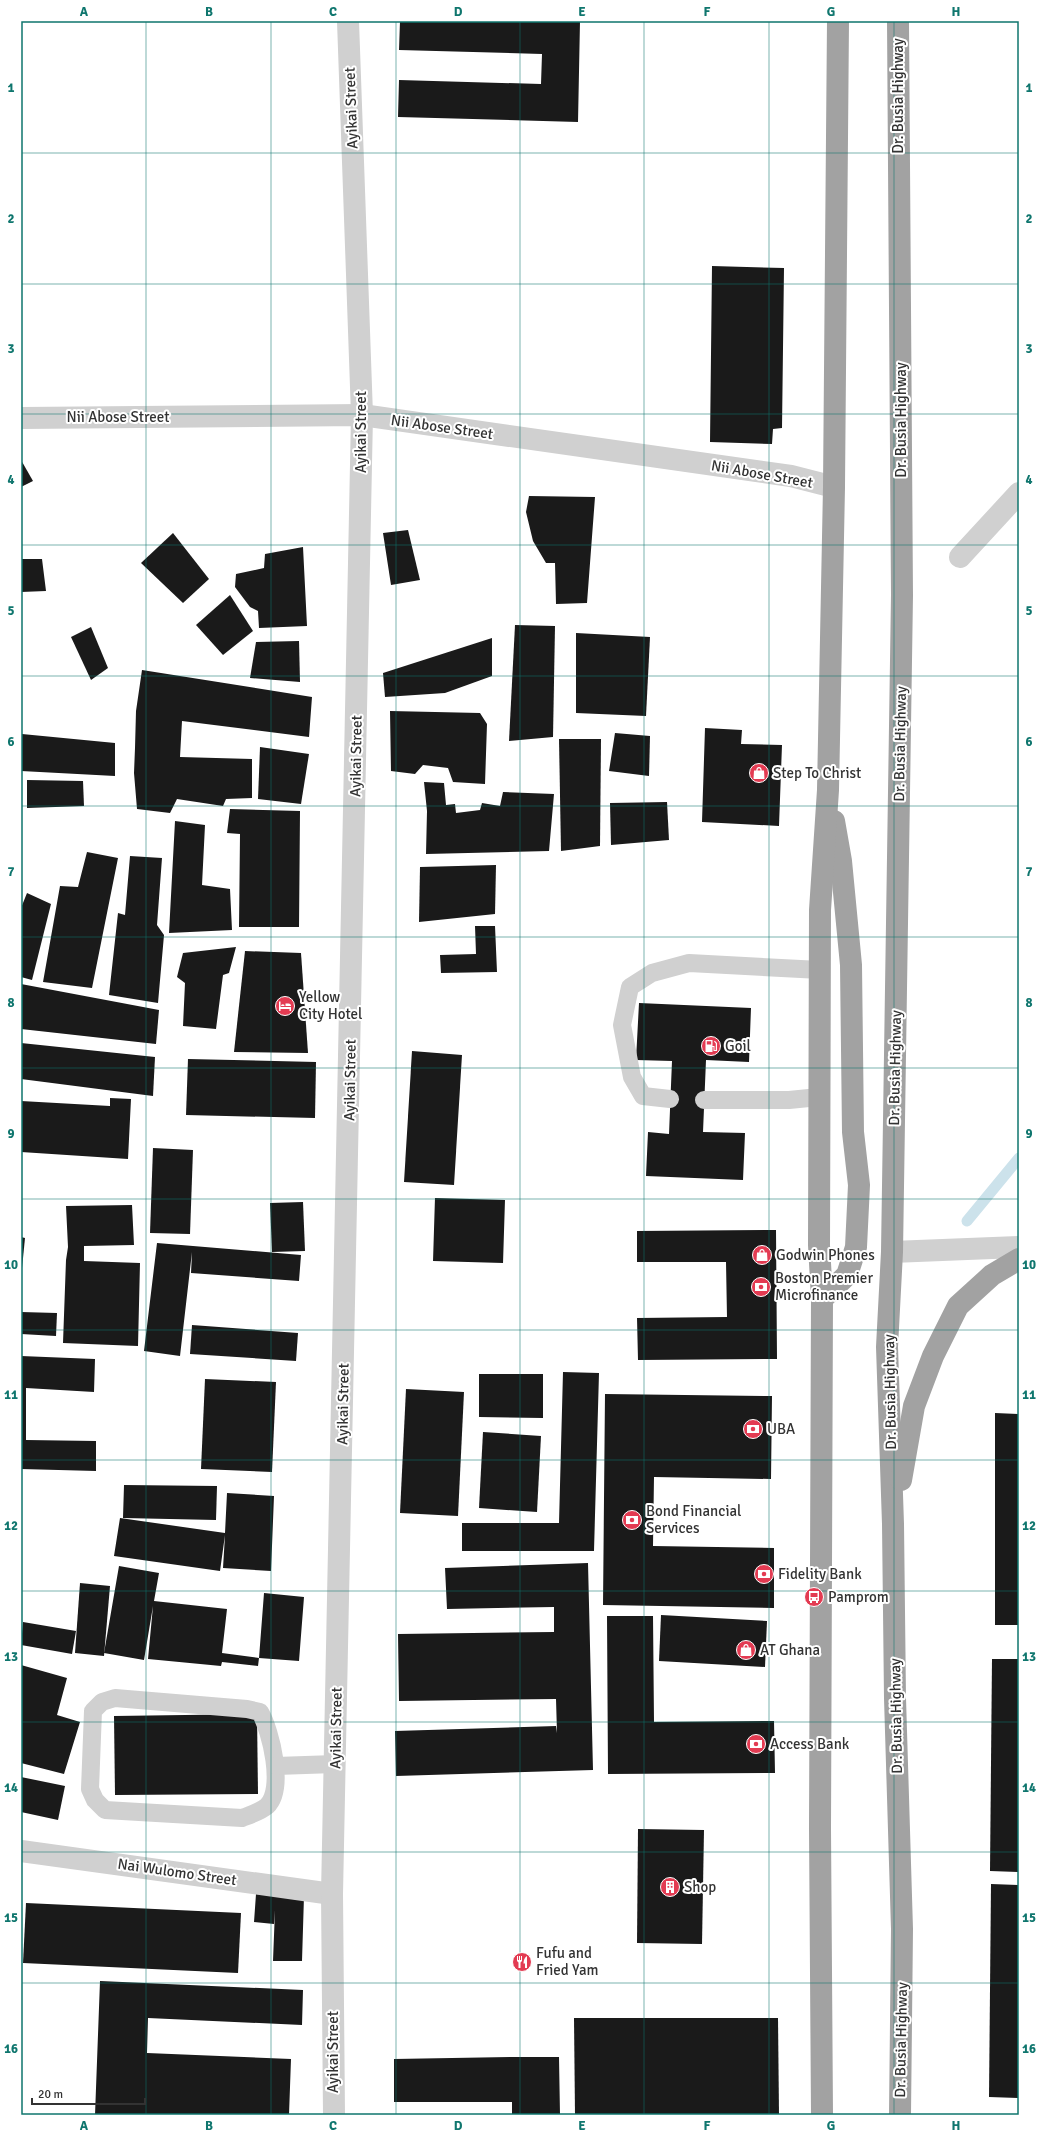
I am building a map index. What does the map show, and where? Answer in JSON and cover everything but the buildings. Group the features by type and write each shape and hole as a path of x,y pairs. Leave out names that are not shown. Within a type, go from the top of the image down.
{"highway":[{"path":"822,2115 820,1750 822,1299 819,1245 820,910 828,790 834,487 838,21"},
{"name":"Dr. Busia Highway","path":"898,21 902,595 892,1252 887,1347 894,1524 895,1698 902,1929 900,2115"},
{"path":"822,1299 847,1275 856,1247 859,1185 853,1132 851,965 841,860 828,790"},
{"path":"894,1524 914,1406 933,1356 958,1306 992,1275 1019,1260"}],"street":[{"name":"Ayikai Street","path":"334,2115 332,1894 336,1764 362,415 348,21"},
{"name":"Nii Abose Street","path":"21,418 362,415 791,476 834,487"},
{"path":"960,557 1019,493"},
{"path":"892,1252 1019,1247"},
{"name":"Nai Wulomo Street","path":"21,1850 332,1894"}],"lane":[{"path":"670,1099 643,1096 632,1077 622,1025 630,987 652,973 690,963 820,970"},
{"path":"704,1100 789,1100 819,1097"},
{"path":"115,1698 248,1708 260,1712 265,1721 276,1766 274,1792 268,1805 257,1813 242,1818 105,1810 95,1800 90,1789 93,1710 102,1702 115,1698"},
{"path":"276,1766 336,1764"}],"waterway":[{"path":"967,1221 1019,1158"}],"place":[{"name":"Step To Christ","path":"759,773"},
{"name":"Yellow City Hotel","path":"285,1006"},
{"name":"Goil","path":"711,1046"},
{"name":"Godwin Phones","path":"762,1255"},
{"name":"Boston Premier Microfinance","path":"761,1287"},
{"name":"UBA","path":"753,1429"},
{"name":"Bond Financial Services","path":"632,1520"},
{"name":"Fidelity Bank","path":"764,1574"},
{"name":"Pamprom","path":"814,1597"},
{"name":"AT Ghana","path":"746,1650"},
{"name":"Access Bank","path":"756,1744"},
{"name":"Shop","path":"670,1887"},
{"name":"Fufu and Fried Yam","path":"522,1962"}]}
